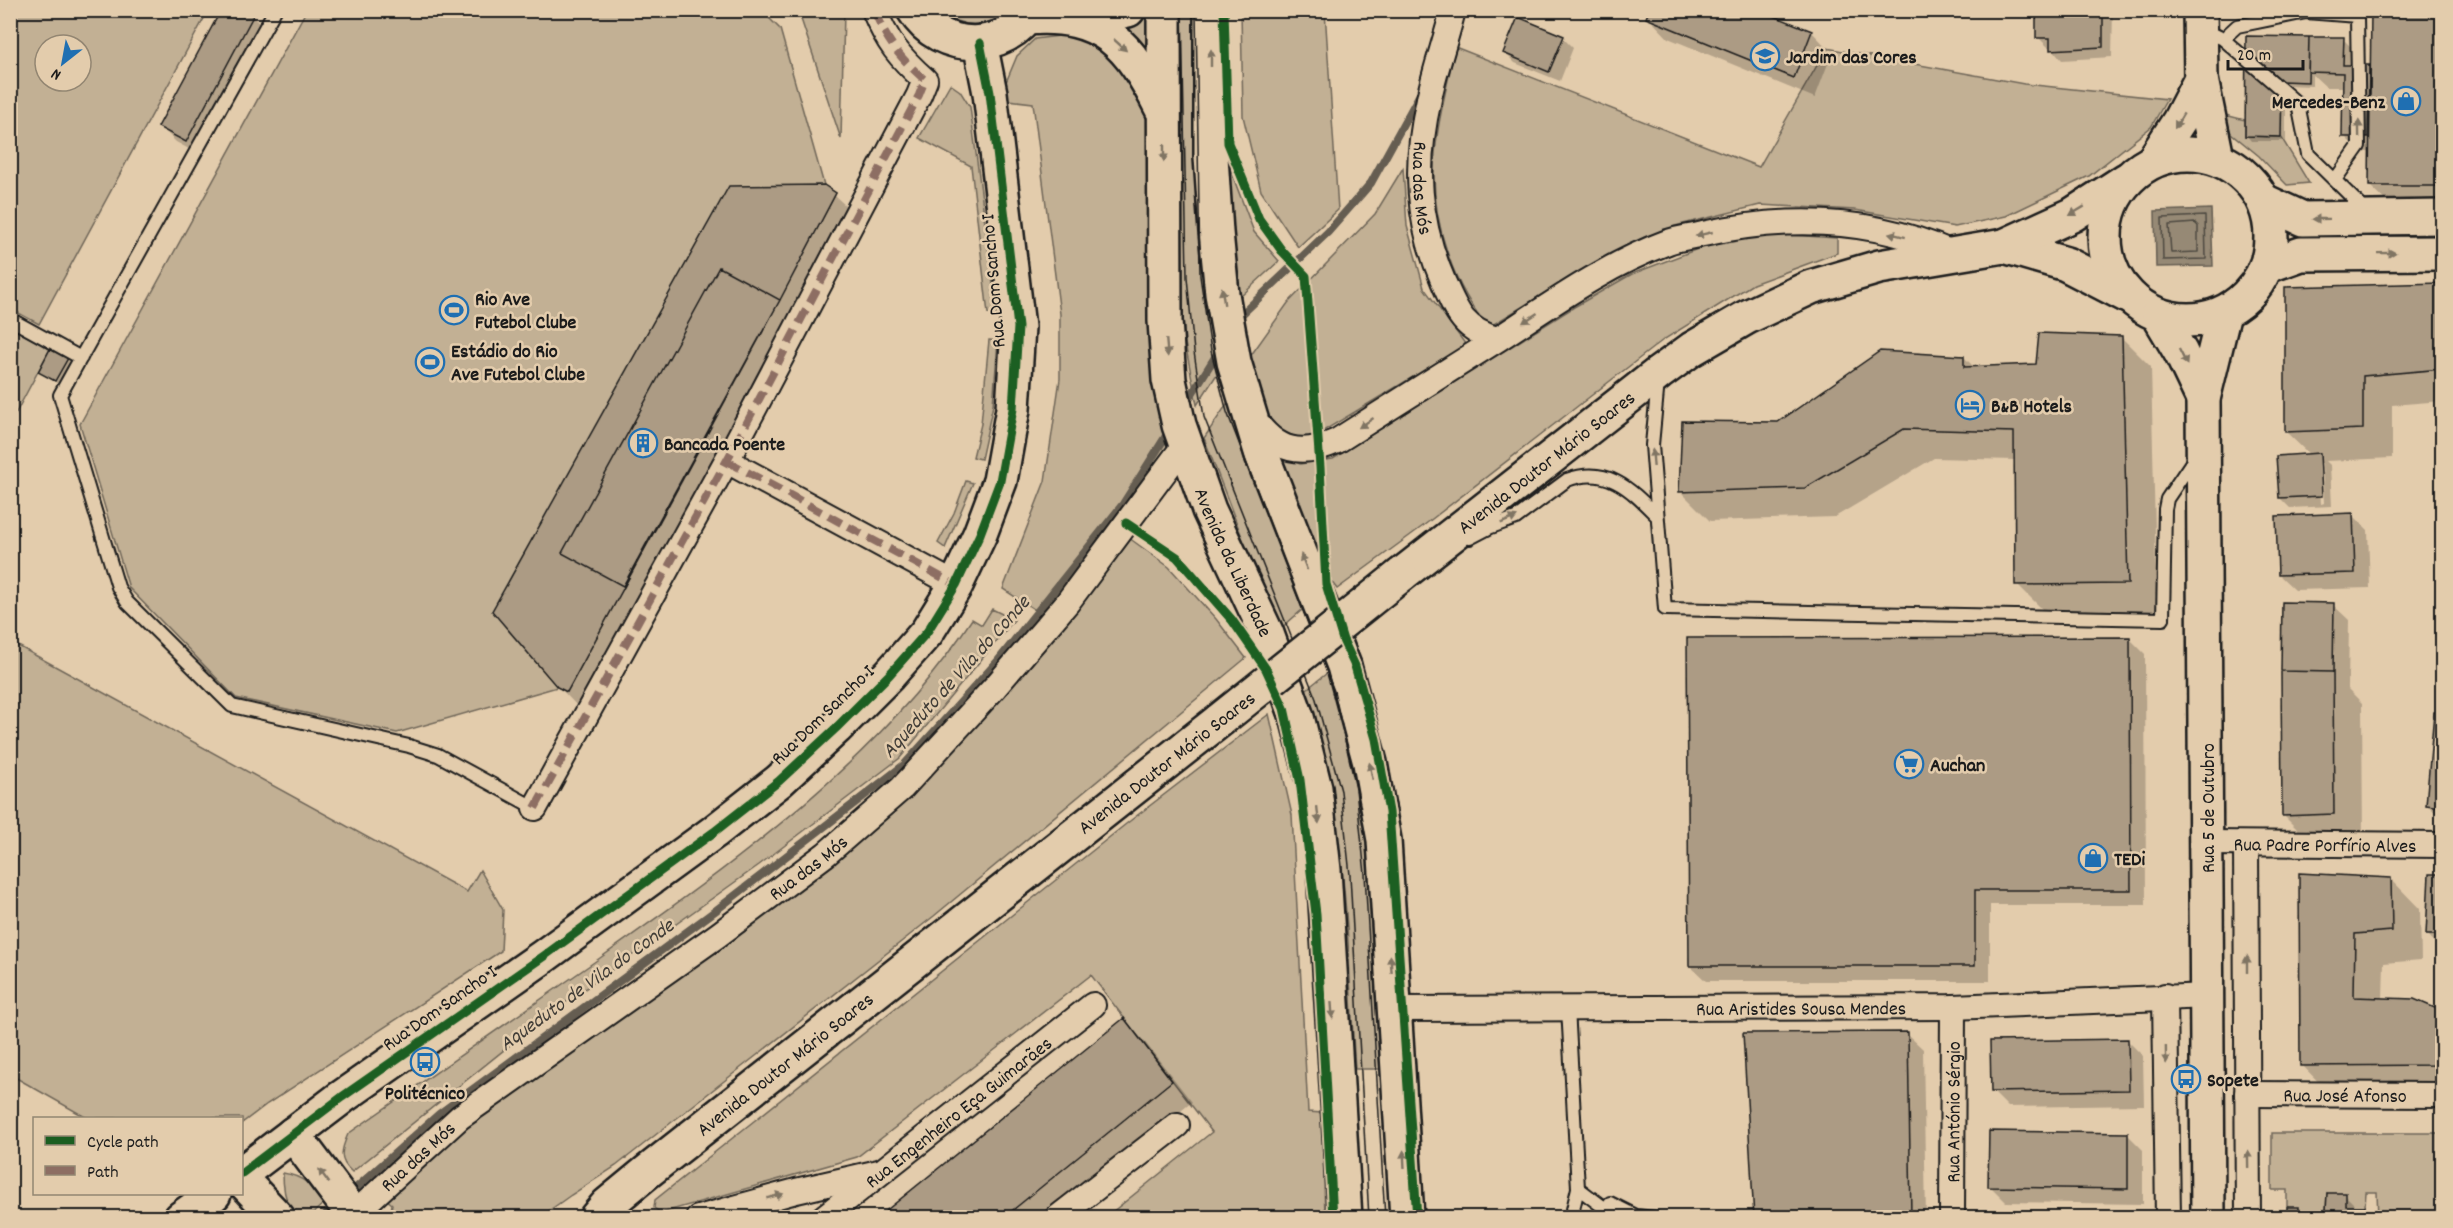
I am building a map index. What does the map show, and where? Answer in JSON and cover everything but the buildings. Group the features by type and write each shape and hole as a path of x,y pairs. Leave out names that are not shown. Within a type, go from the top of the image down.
{"street":[{"path":"535,808 727,461 925,80 901,58 886,38 874,10"},
{"path":"914,10 918,18 936,33 957,42 980,43 997,39 1014,30 1029,14 1074,20 1097,27 1120,44 1137,62 1164,111"},
{"path":"1083,10 1101,16 1128,10"},
{"name":"Avenida da Liberdade","path":"1164,10 1165,321 1169,380 1186,442 1209,510 1267,634 1297,717 1315,788 1324,880 1345,1218"},
{"path":"1211,10 1211,157 1222,294 1234,362 1262,455 1344,666 1360,720 1384,840 1407,1218"},
{"name":"Rua das Mós","path":"1453,10 1429,98 1421,143 1420,193 1423,224 1435,263 1457,312 1470,328 1497,339"},
{"path":"2208,26 2201,79 2217,158"},
{"name":"Rua Dom Sancho I","path":"243,1172 705,839 779,781 889,675 927,632 956,585 980,534 1000,481 1013,409 1018,327 990,93 980,43"},
{"path":"2153,161 2179,121 2201,79"},
{"path":"2185,153 2217,158 2245,175 2264,201 2272,233 2267,266 2250,294 2224,313 2192,321 2159,316 2132,298 2112,272 2104,240 2109,208 2126,180 2153,161 2185,153"},
{"name":"Avenida Doutor Mário Soares","path":"596,1214 1409,568 1692,349 1747,317 1811,287 1879,267 2004,246 2072,215 2126,180"},
{"path":"2264,201 2303,219 2442,217"},
{"path":"1246,408 1265,435 1281,445 1299,451 1318,449 1337,441 1609,269 1669,242 1723,230 1777,222 1826,222 1863,226 1927,242 1952,254"},
{"name":"Avenida Doutor Mário Soares","path":"2004,246 2066,264 2132,298"},
{"path":"2267,266 2301,254 2442,253"},
{"name":"Rua 5 de Outubro","path":"2208,1218 2208,843 2203,399 2224,313"},
{"name":"Rua 5 de Outubro","path":"2159,316 2181,353 2203,399"},
{"name":"Rua das Mós","path":"355,1216 460,1117 826,854 902,788 995,687 1067,603 1186,442"},
{"path":"727,461 956,585"},
{"name":"Rua Padre Porfírio Alves","path":"2208,843 2442,845"},
{"name":"Rua 5 de Outubro","path":"2246,844 2248,1218"},
{"path":"2165,996 2168,1218"},
{"name":"Rua Aristides Sousa Mendes","path":"1395,1009 1953,1007 2165,996 2207,996"},
{"name":"Rua Engenheiro Eça Guimarães","path":"823,1218 1093,1005"},
{"name":"Rua António Sérgio","path":"1952,1218 1953,1007"},
{"name":"Rua José Afonso","path":"2247,1094 2442,1095"},
{"path":"1057,1218 1177,1125"},
{"path":"293,1134 355,1216"},
{"path":"698,1218 796,1191 885,1171"},
{"path":"243,1181 278,1218"},
{"path":"181,1218 213,1195"}],"lane":[{"path":"275,10 60,395 118,587 127,602 232,706 399,743 438,755 535,808"},
{"path":"2208,26 2238,26 2306,12 2357,16 2359,146 2335,180"},
{"path":"2208,26 2298,104 2308,154 2374,218"},
{"path":"10,320 81,358"},
{"path":"1659,373 1652,445 1665,609 2163,619 2167,499 2204,445"},
{"path":"1409,568 1491,527 1516,518 1567,480 1577,477 1601,477 1624,485 1657,516"},
{"path":"1568,1008 1578,1188 1571,1218"},
{"path":"1578,1188 1605,1214 1610,1203 1636,1216 1655,1218"},
{"path":"1578,1218 1587,1218"}],"shaded area":[{"name":"Estádio do Rio Ave Futebol Clube","path":"761,10 780,29 824,185 836,193 567,692 557,687 397,733 236,698 129,588 80,424 306,11"},
{"path":"10,11 208,11 39,324 11,309"},
{"path":"791,11 844,11 841,139 801,19"},
{"path":"938,11 1009,11 991,21 973,24 956,21"},
{"path":"1149,11 1149,73 1104,25"},
{"path":"1175,11 1201,11 1221,368 1197,405 1185,343 1180,274"},
{"path":"1241,11 1325,11 1338,210 1298,247 1261,191 1243,116"},
{"path":"1083,33 1106,47 1148,100 1173,440 1120,519 1043,615 1003,589 1045,481 1060,379 1060,314 1033,103 1008,100 1004,87 1017,56 1035,39"},
{"path":"1455,47 1759,167 1827,48 2024,84 2167,99 2151,127 2089,176 2006,216 1955,227 1855,210 1760,205 1675,226 1599,260 1489,327 1466,295 1456,276 1442,235 1435,194 1436,143"},
{"path":"950,84 960,91 970,107 997,315 988,314 971,166 919,138"},
{"path":"2225,115 2245,120 2245,136 2281,137 2309,183 2287,185 2259,156 2231,133"},
{"path":"1227,161 1254,232 1279,261 1239,298"},
{"path":"1403,168 1407,226 1424,288 1466,345 1305,442 1271,425 1258,404 1249,358 1288,303 1375,214"},
{"path":"1774,234 1837,238 1837,253 1753,284 1663,340 1423,526 1337,589 1312,556 1270,450 1300,464 1333,459 1574,307 1632,274 1716,242"},
{"path":"11,327 50,349 11,422"},
{"path":"989,340 998,341 993,405 981,459 973,457 981,424"},
{"path":"1229,401 1311,602 1278,631 1204,438"},
{"path":"966,481 973,483 945,548 938,543 954,513"},
{"path":"1129,538 1169,567 1216,619 1246,658 934,916 616,1166 540,1217 390,1217 392,1204 386,1199 462,1127 837,860"},
{"path":"992,609 1014,620 900,758 759,865 540,1021 352,1172 348,1168 342,1154 348,1134 702,885 752,846 850,763 895,717 936,670 972,619 982,625"},
{"path":"11,642 467,892 480,870 503,910 501,951 267,1104 243,1122 243,1117 85,1117 11,1075"},
{"path":"1331,670 1364,809 1380,1069 1355,1069 1347,929 1339,845 1328,787 1303,692"},
{"path":"1269,714 1292,815 1308,1112 1322,1113 1325,1217 1106,1217 1212,1132 1091,975 857,1157 661,1213 654,1208 655,1200 1126,824"},
{"path":"2272,1133 2442,1133 2442,1217 2378,1217 2377,1192 2366,1192 2365,1206 2346,1206 2327,1193 2326,1211 2299,1211 2287,1207 2287,1190 2272,1190"},
{"path":"283,1173 307,1183 325,1202 309,1217 295,1213 287,1202"}],"water":[{"path":"2211,209 2213,266 2156,267 2155,211"}],"waterway":[{"name":"Aqueduto de Vila do Conde","path":"1238,321 1242,314 1328,232 1371,183 1420,94"},
{"name":"Aqueduto de Vila do Conde","path":"1185,405 1220,349"},
{"name":"Aqueduto de Vila do Conde","path":"348,1195 439,1114 715,911 904,765 997,662 1123,504 1171,428"},
{"name":"Aqueduto de Vila do Conde","path":"322,1218 336,1205"}],"tram line":[{"path":"1182,10 1187,277 1194,352 1204,417 1316,699 1341,791 1350,875 1369,1218"},
{"path":"1196,10 1200,276 1211,351 1227,412 1334,691 1356,789 1365,874 1385,1218"}],"marked path":[{"path":"535,808 733,449 919,95 925,80 895,49 874,10"},
{"path":"727,461 956,585"}],"cycle path":[{"path":"1224,10 1228,143 1259,219 1282,251 1306,276 1326,584 1343,640 1355,666 1376,739 1389,812 1417,1218"},
{"path":"243,1172 342,1097 544,956 714,832 779,781 889,675 927,632 956,585 980,534 1000,481 1013,409 1018,327 990,93 980,43"},
{"path":"1126,523 1177,557 1232,620 1266,669 1284,708 1300,780 1316,914 1333,1218"}],"place":[{"name":"Jardim das Cores","path":"1765,56"},
{"name":"Mercedes-Benz","path":"2406,101"},
{"name":"Rio Ave Futebol Clube","path":"454,310"},
{"name":"Estádio do Rio Ave Futebol Clube","path":"430,362"},
{"name":"B&B Hotels","path":"1970,405"},
{"name":"Bancada Poente","path":"643,443"},
{"name":"Auchan","path":"1909,764"},
{"name":"TEDi","path":"2093,858"},
{"name":"Politécnico","path":"425,1062"},
{"name":"Sopete","path":"2186,1079"}]}
